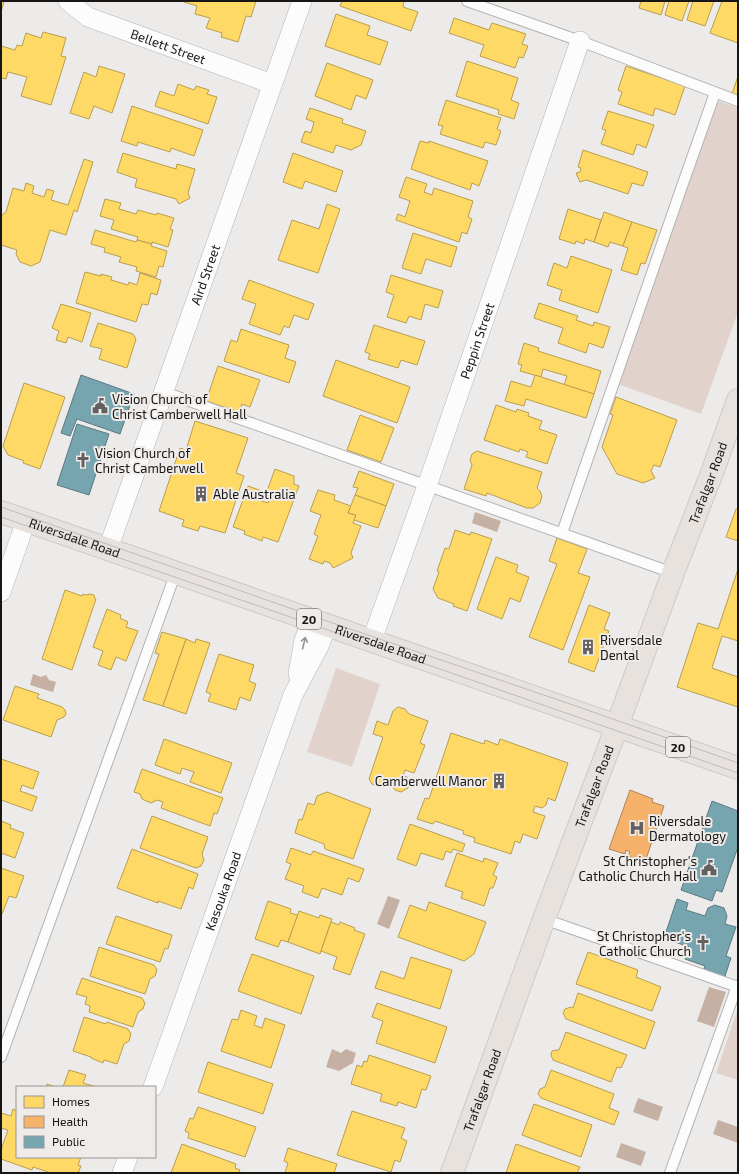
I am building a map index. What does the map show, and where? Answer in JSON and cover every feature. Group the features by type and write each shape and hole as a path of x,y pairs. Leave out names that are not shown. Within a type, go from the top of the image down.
{"main road":[{"name":"Trafalgar Road","path":"452,1173 544,918 738,400"},
{"name":"Riversdale Road","path":"1,512 738,768"}],"street":[{"name":"Bellett Street","path":"68,1 88,17 272,84"},
{"name":"Aird Street","path":"108,549 302,1"},
{"name":"Peppin Street","path":"372,640 580,41"},
{"path":"1,592 26,521"},
{"name":"Kasouka Road","path":"153,1086 293,695 319,646 319,622"},
{"path":"122,1173 128,1158"}],"lane":[{"path":"467,1 580,41 738,101"},
{"path":"562,533 715,93"},
{"path":"164,392 673,573"},
{"path":"1,1057 176,572"},
{"path":"544,918 737,986 670,1173"}],"shaded area":[{"path":"716,100 738,108 738,312 701,414 615,383"},
{"path":"475,512 501,521 497,532 472,523"},
{"path":"336,668 380,684 352,767 307,752"},
{"path":"33,674 41,677 46,675 49,680 56,682 53,692 30,685"},
{"path":"388,896 400,900 389,929 377,924"},
{"path":"709,987 726,992 714,1027 697,1021"},
{"path":"738,1008 738,1080 716,1073"},
{"path":"332,1049 341,1053 346,1049 356,1053 353,1063 339,1071 326,1067"},
{"path":"638,1098 663,1107 658,1121 633,1112"},
{"path":"718,1120 738,1127 738,1143 713,1134"},
{"path":"621,1143 646,1152 641,1166 616,1157"}],"building: Homes":[{"path":"1,1 4,2 1,12"},
{"path":"256,1 251,17 246,16 238,42 221,37 222,33 206,28 210,18 195,14 197,6 184,2"},
{"path":"342,1 404,1 403,7 418,12 411,31 340,6"},
{"path":"641,1 665,1 661,15 639,8"},
{"path":"669,1 689,1 682,21 665,15"},
{"path":"693,1 714,1 705,26 687,20"},
{"path":"722,1 738,1 738,43 710,33"},
{"path":"336,14 370,26 367,35 388,42 380,65 325,46"},
{"path":"454,18 489,30 492,23 526,34 522,44 528,46 523,58 519,57 515,68 480,56 484,45 449,33"},
{"path":"43,32 66,38 61,56 66,57 51,105 21,96 27,77 8,72 6,79 1,78 1,46 15,50 17,45 22,46 26,33 41,38"},
{"path":"467,61 518,78 511,100 519,103 514,119 498,114 499,110 456,96"},
{"path":"327,63 373,80 366,99 356,95 351,110 315,96"},
{"path":"99,66 125,74 112,113 94,106 89,119 70,113 84,72 96,77"},
{"path":"626,66 685,86 675,115 655,108 653,116 618,104 622,92 618,90"},
{"path":"738,76 738,97 732,94"},
{"path":"178,84 194,90 196,86 209,90 207,94 217,97 208,124 155,106 160,91 174,96"},
{"path":"446,100 501,118 497,129 501,131 496,145 485,142 483,148 440,134 443,126 438,125"},
{"path":"132,106 203,130 194,156 171,148 170,152 138,142 137,146 121,141"},
{"path":"310,108 343,119 342,123 366,131 361,145 351,150 336,145 333,153 301,142 305,131 311,133 314,122 306,119"},
{"path":"608,111 654,125 646,148 637,144 633,155 601,144 606,130 602,129"},
{"path":"420,141 429,143 429,141 488,161 479,186 472,183 470,190 411,169"},
{"path":"583,150 648,172 643,186 632,183 628,194 586,180 580,182 576,173 580,172 581,168 578,167"},
{"path":"123,153 176,169 177,164 195,169 188,193 190,198 179,204 176,199 135,187 137,179 117,172"},
{"path":"293,153 343,171 336,192 305,181 302,189 283,182"},
{"path":"84,159 93,162 77,212 74,210 66,235 50,230 40,262 31,266 20,262 16,254 17,250 1,245 1,216 6,212 13,188 24,191 26,183 34,186 32,193 44,197 47,189 54,191 51,200 68,205"},
{"path":"406,177 427,184 424,192 432,195 434,188 473,201 468,217 472,219 467,234 462,232 459,242 396,220 398,214 405,217 410,201 399,197"},
{"path":"105,199 121,203 119,209 136,214 138,210 174,218 170,229 173,230 168,247 152,242 152,244 137,240 138,237 111,229 114,220 100,216"},
{"path":"327,204 340,209 318,273 278,260 292,220 319,229"},
{"path":"568,209 601,220 594,242 585,239 584,244 576,241 575,244 559,239"},
{"path":"604,212 632,222 623,246 610,242 608,247 594,242"},
{"path":"632,222 657,230 645,264 641,263 637,275 621,270 628,248 623,246"},
{"path":"95,230 136,242 137,240 152,244 151,246 167,251 163,267 159,266 156,277 136,271 137,267 119,262 121,257 104,252 105,248 91,244"},
{"path":"413,233 457,247 451,267 426,259 421,274 402,268"},
{"path":"571,256 612,270 598,313 559,300 562,290 547,285 554,263 567,268"},
{"path":"85,272 112,277 111,280 128,285 129,282 137,285 140,273 161,280 157,295 151,293 148,305 142,304 136,322 76,303"},
{"path":"391,275 443,291 438,308 425,304 421,320 409,316 406,323 387,317 394,295 386,292"},
{"path":"249,280 314,304 308,320 294,315 289,328 284,326 280,335 249,324 256,304 242,299"},
{"path":"539,303 578,316 576,320 593,326 594,322 610,327 603,348 589,343 586,353 558,343 563,328 534,318"},
{"path":"61,304 91,313 82,342 68,337 66,343 56,340 59,331 52,328"},
{"path":"98,323 133,334 136,339 127,368 99,359 102,349 90,346"},
{"path":"374,325 425,341 417,365 401,360 398,368 368,359 370,354 365,352"},
{"path":"241,329 289,345 285,358 296,362 289,383 224,361 231,340 237,342"},
{"path":"524,343 539,348 538,351 601,371 594,394 564,385 567,376 543,369 541,377 520,371 522,365 518,364"},
{"path":"336,360 410,387 397,423 323,396"},
{"path":"218,366 260,380 250,407 242,404 239,412 206,401"},
{"path":"535,375 594,394 586,418 526,399 524,406 505,401 511,381 531,387"},
{"path":"24,383 65,397 40,469 23,463 24,461 8,455 3,446"},
{"path":"616,397 677,420 660,467 654,465 651,471 655,478 643,483 617,474 602,447 613,415 610,414"},
{"path":"496,405 516,412 517,409 529,413 528,416 542,421 539,429 557,435 547,464 526,457 528,452 520,449 519,452 484,440"},
{"path":"360,415 394,428 381,462 347,450"},
{"name":"Able Australia","path":"195,421 248,438 236,473 244,476 225,533 200,526 198,531 182,526 184,520 159,511 180,448 186,450"},
{"path":"477,451 542,472 537,488 542,496 540,503 533,508 527,508 487,493 486,496 464,489 472,465 470,460 472,454"},
{"path":"275,469 294,476 294,484 299,486 278,542 263,537 262,541 244,534 245,531 233,527 248,486 262,491 259,500 268,503 269,500 264,499"},
{"path":"359,471 394,484 386,506 355,495 358,488 353,487"},
{"path":"318,490 335,495 334,500 351,506 348,513 356,515 353,523 361,526 351,553 353,558 333,568 330,563 324,561 323,564 309,559 318,536 314,534 321,515 310,511"},
{"path":"355,495 386,506 378,528 354,520 356,515 348,513"},
{"path":"736,509 738,509 738,541 726,537"},
{"path":"455,530 470,535 471,532 492,539 467,611 438,598 433,589 439,572 437,571 445,548 449,549"},
{"path":"557,538 587,549 578,573 590,577 563,650 529,637 557,564 549,561"},
{"path":"496,557 518,565 516,572 529,577 520,602 510,598 502,619 477,609"},
{"path":"738,569 738,641 722,636 712,668 738,677 738,707 677,687 698,623 718,629"},
{"path":"65,590 82,596 83,594 94,595 96,599 72,670 42,659"},
{"name":"Riversdale Dental","path":"589,605 610,613 604,629 609,631 594,672 568,662"},
{"path":"107,609 121,615 120,618 128,622 126,627 138,631 126,661 116,657 111,670 98,665 103,651 93,647"},
{"path":"162,632 186,639 163,706 143,700 159,654 155,653"},
{"path":"186,639 195,643 196,639 210,643 186,714 163,706"},
{"path":"219,654 254,665 249,681 256,684 250,701 240,697 236,710 208,701 211,694 206,692"},
{"path":"15,686 39,694 37,698 62,707 65,710 66,714 64,717 57,720 51,737 3,720"},
{"path":"398,707 405,709 409,714 428,721 420,743 425,745 414,773 405,770 403,776 407,777 410,782 408,788 401,792 395,790 392,786 393,782 383,779 382,783 377,786 372,784 369,779 383,737 373,734 377,721 388,725 393,711"},
{"name":"Camberwell Manor","path":"451,733 484,744 485,740 498,745 500,739 568,763 555,801 548,798 546,805 542,808 535,806 533,812 545,816 537,839 523,834 520,843 515,841 511,854 474,842 475,838 463,834 464,831 435,821 433,824 417,819 425,798 429,799"},
{"path":"164,739 232,763 221,793 190,782 194,772 182,768 180,774 155,765"},
{"path":"1,759 39,772 33,789 22,785 20,791 37,797 32,811 1,800"},
{"path":"142,769 223,798 217,814 214,813 210,826 161,808 163,802 157,800 151,803 142,799 140,794 134,792"},
{"path":"327,792 371,809 353,859 325,849 324,844 295,833 299,819 302,820 308,803 314,805 317,796"},
{"path":"152,816 208,837 202,854 204,860 201,866 196,868 140,848"},
{"path":"1,821 11,825 10,828 24,833 15,858 1,853"},
{"path":"410,824 465,844 462,852 453,849 451,853 446,851 443,860 421,853 416,866 397,859"},
{"path":"291,848 311,855 313,851 364,869 359,882 348,878 342,895 322,888 318,898 302,892 304,886 285,879 291,864 286,862"},
{"path":"132,849 198,874 193,889 189,887 181,909 158,901 158,903 117,888"},
{"path":"457,853 483,862 484,858 498,863 493,875 497,877 493,888 490,888 484,906 461,898 463,892 445,886"},
{"path":"1,868 24,876 16,898 9,896 2,914 1,914"},
{"path":"268,901 291,909 290,913 298,915 288,942 281,940 278,947 255,939"},
{"path":"429,902 486,922 474,954 464,961 398,937 410,905 426,911"},
{"path":"299,911 319,918 320,915 332,919 320,954 288,942"},
{"path":"116,916 172,935 168,949 165,948 160,962 106,944"},
{"path":"331,922 339,925 340,922 365,934 350,975 333,969 337,957 321,951"},
{"path":"99,947 154,965 157,970 155,976 150,979 145,994 90,976"},
{"path":"588,952 638,970 636,977 661,987 652,1011 576,984"},
{"path":"252,954 314,976 301,1014 238,991"},
{"path":"411,957 452,970 440,1009 375,988 381,971 404,979"},
{"path":"82,978 142,998 145,1003 143,1009 138,1012 133,1027 89,1012 90,1006 85,1004 87,997 76,994"},
{"path":"578,993 655,1022 645,1049 566,1019 563,1013 565,1009 571,1007 573,1008"},
{"path":"377,1003 447,1027 435,1063 376,1043 383,1021 372,1017"},
{"path":"241,1010 257,1016 254,1025 262,1028 265,1018 285,1025 271,1068 221,1051 232,1019 238,1020"},
{"path":"84,1017 106,1024 107,1022 128,1029 131,1034 129,1041 124,1044 117,1064 104,1060 103,1063 73,1051"},
{"path":"566,1032 627,1055 621,1068 617,1067 611,1082 553,1060 551,1055 552,1051 559,1050"},
{"path":"369,1055 431,1076 426,1090 422,1089 416,1108 398,1102 397,1106 380,1101 382,1094 351,1084 357,1065 362,1067 364,1061 367,1062"},
{"path":"208,1062 273,1084 263,1114 198,1092"},
{"path":"69,1070 86,1075 83,1083 94,1086 63,1086"},
{"path":"551,1070 614,1094 609,1108 619,1112 614,1125 541,1098 538,1094 540,1089 545,1087"},
{"path":"534,1104 592,1125 581,1157 522,1135"},
{"path":"198,1107 256,1127 245,1157 188,1138 189,1133 185,1131 190,1118 193,1119"},
{"path":"13,1109 16,1110 16,1158 81,1158 78,1165 81,1166 78,1173 51,1173 33,1167 32,1170 1,1159 1,1150 8,1130 1,1128 1,1113 11,1116"},
{"path":"352,1111 405,1128 401,1138 407,1141 400,1162 395,1160 391,1172 337,1155"},
{"path":"182,1144 236,1164 235,1168 240,1170 239,1173 171,1173"},
{"path":"516,1144 580,1167 577,1173 506,1173"},
{"path":"288,1148 337,1164 334,1173 285,1173 288,1163 284,1161"}],"building: Health":[{"name":"Riversdale Dermatology","path":"630,790 653,799 652,802 664,806 645,862 628,856 630,852 626,850 625,854 609,849"}],"building: Public":[{"name":"Vision Church of Christ Camberwell Hall","path":"81,375 134,394 120,434 77,419 70,436 61,433"},
{"name":"Vision Church of Christ Camberwell","path":"77,424 109,434 89,495 57,485"},
{"name":"St Christopher's Catholic Church Hall","path":"712,801 738,811 738,847 722,892 716,890 712,901 681,890"},
{"name":"St Christopher's Catholic Church","path":"677,899 688,903 686,910 705,916 708,908 715,905 724,908 727,916 725,924 736,927 726,956 731,958 724,979 703,971 705,966 685,959 689,947 664,938"}],"tram line":[{"path":"1,507 738,763"},
{"path":"1,517 738,773"}],"place":[{"name":"Vision Church of Christ Camberwell Hall","path":"100,406"},
{"name":"Vision Church of Christ Camberwell","path":"83,460"},
{"name":"Able Australia","path":"201,494"},
{"name":"Riversdale Dental","path":"588,647"},
{"name":"Camberwell Manor","path":"499,781"},
{"name":"Riversdale Dermatology","path":"637,828"},
{"name":"St Christopher's Catholic Church Hall","path":"709,868"},
{"name":"St Christopher's Catholic Church","path":"703,943"}]}
